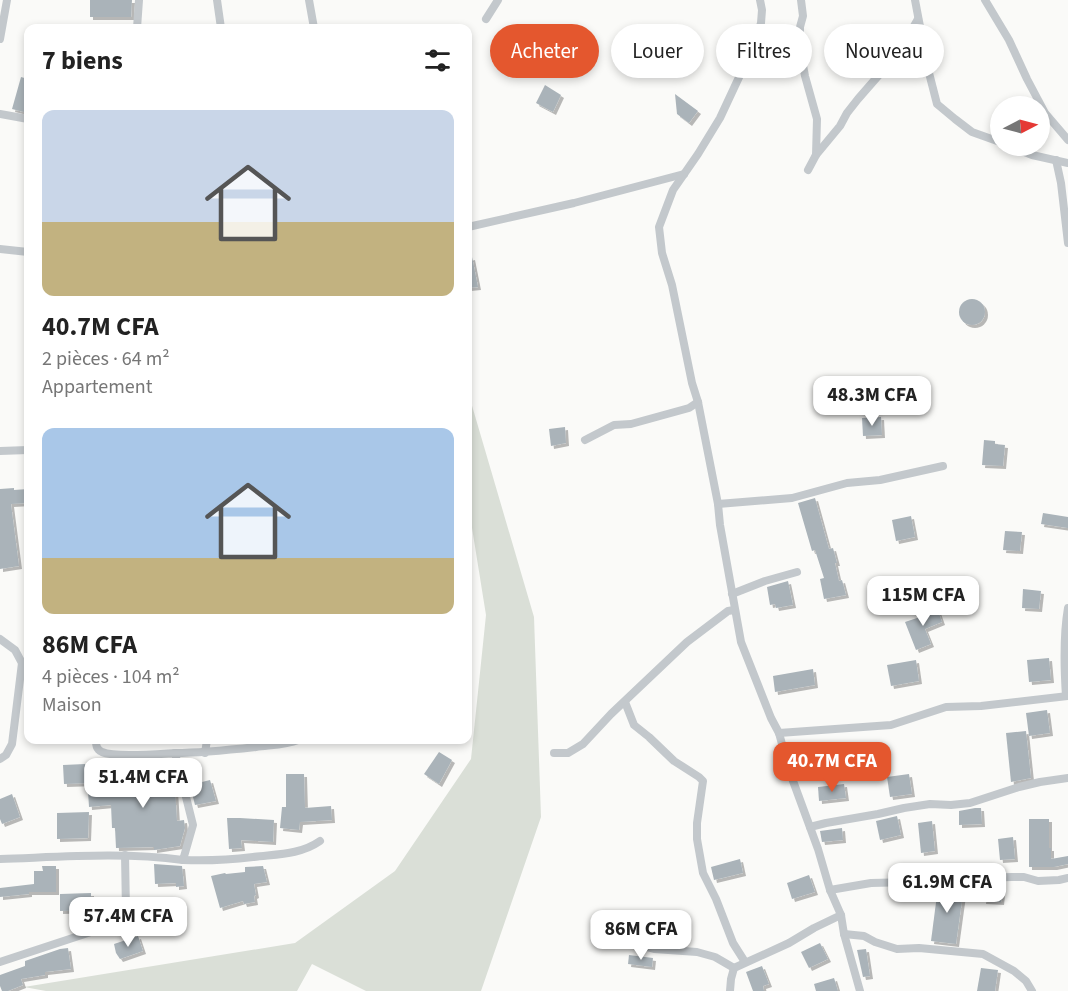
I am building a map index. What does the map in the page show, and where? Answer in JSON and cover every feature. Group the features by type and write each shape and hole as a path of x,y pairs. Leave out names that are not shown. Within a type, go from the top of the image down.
{"street":[{"path":"0,39 7,0"},
{"path":"137,24 139,0"},
{"path":"217,0 220,24"},
{"path":"309,0 313,24"},
{"path":"486,19 498,0"},
{"path":"760,0 761,23 755,43 720,118 674,190 659,227 662,253 672,285 698,402 741,642 771,718 779,732 789,770 830,890 842,915 844,934 860,991"},
{"path":"762,10 769,0"},
{"path":"801,0 803,16 800,27 800,49 817,119 816,155"},
{"path":"915,0 928,69 938,104 972,132 990,138"},
{"path":"986,0 1010,40 1045,113 1068,140"},
{"path":"808,170 816,155 840,126 847,113 899,52 918,19"},
{"path":"0,114 24,118"},
{"path":"1040,156 1068,163"},
{"path":"1056,160 1068,243"},
{"path":"472,226 574,203 684,174"},
{"path":"0,249 24,252"},
{"path":"585,440 614,425 631,424 689,408 698,402"},
{"path":"0,451 24,450"},
{"path":"718,504 792,498 847,483 880,480 943,466"},
{"path":"732,594 797,572"},
{"path":"779,732 891,725 946,707 981,706 1067,696 1064,673 1068,608"},
{"path":"554,753 576,750 687,642 728,611 734,610"},
{"path":"0,639 15,650 22,663 12,744 6,755 0,759"},
{"path":"625,702 634,725 674,761 703,781 697,831 703,873 733,943 745,962"},
{"path":"96,744 103,753 130,754 205,753 276,744"},
{"path":"205,753 206,744"},
{"path":"175,753 193,825 183,860"},
{"path":"810,827 930,804 970,803 1040,782 1068,778"},
{"path":"0,859 125,855 224,861 284,854 311,847 320,841"},
{"path":"0,962 115,924 126,911 125,855"},
{"path":"830,890 871,883 972,878 1024,877 1038,880 1068,878"},
{"path":"730,991 730,979 734,968 842,915"},
{"path":"844,934 864,936 897,950 919,948 983,954 1014,971 1026,981 1032,991"},
{"path":"616,939 654,949 697,952 715,957 734,968"}],"shaded area":[{"path":"472,406 534,617 541,817 481,991 366,991 312,964 297,991 46,991 24,987 295,943 395,871 471,759 486,615 472,528"}],"building":[{"path":"90,0 132,0 131,17 90,17"},
{"path":"21,77 24,78 24,112 12,109"},
{"path":"545,85 561,95 553,112 536,103"},
{"path":"675,94 698,111 689,123 677,114"},
{"path":"472,257 478,287 472,288"},
{"path":"972,299 981,303 985,312 981,321 972,325 963,321 959,312 963,303"},
{"path":"881,417 882,435 863,436 862,418"},
{"path":"565,427 566,443 551,446 549,429"},
{"path":"984,440 1005,445 1003,466 982,465"},
{"path":"0,489 24,489 24,503 11,504 19,566 0,569"},
{"path":"815,498 829,549 833,548 839,581 842,580 846,595 824,599 820,579 824,578 815,550 812,551 798,503"},
{"path":"1043,513 1068,517 1068,528 1041,524"},
{"path":"911,516 915,537 896,541 892,520"},
{"path":"1005,531 1022,532 1020,551 1003,550"},
{"path":"788,581 793,605 776,608 775,604 770,605 767,587"},
{"path":"1023,589 1041,591 1039,609 1022,608"},
{"path":"936,605 942,622 925,629 931,644 916,650 905,622 923,616 921,610"},
{"path":"1049,658 1051,680 1029,682 1027,660"},
{"path":"916,660 919,681 891,686 887,665"},
{"path":"813,669 815,685 775,692 773,676"},
{"path":"1047,710 1050,733 1029,736 1026,713"},
{"path":"1026,731 1031,778 1011,782 1006,733"},
{"path":"439,752 452,760 439,784 424,774"},
{"path":"126,763 142,763 142,770 172,769 177,821 184,820 185,828 180,846 154,850 154,847 116,848 111,805 89,807 88,791 118,788 119,775 126,776"},
{"path":"85,764 85,771 94,771 94,783 64,784 63,765"},
{"path":"286,774 304,774 305,808 331,806 332,820 300,822 299,830 280,828 282,807 286,807"},
{"path":"909,774 912,794 890,797 887,777"},
{"path":"210,780 216,801 195,805 190,785"},
{"path":"844,784 846,798 819,801 818,787"},
{"path":"12,794 20,817 2,824 0,799"},
{"path":"981,808 982,824 959,825 959,811"},
{"path":"89,812 88,838 57,839 57,813"},
{"path":"897,816 901,835 880,840 876,821"},
{"path":"227,818 274,820 273,842 241,840 242,848 229,849"},
{"path":"1029,819 1049,819 1051,859 1068,856 1068,864 1054,867 1029,867"},
{"path":"932,821 935,851 921,853 918,823"},
{"path":"842,828 843,840 822,842 820,831"},
{"path":"1013,837 1015,859 1000,860 998,839"},
{"path":"740,859 743,873 714,880 711,867"},
{"path":"154,864 182,866 184,886 176,887 176,883 155,884"},
{"path":"42,866 56,866 56,892 29,892 29,894 0,897 0,888 34,884 34,871 43,871"},
{"path":"263,866 267,882 254,884 255,902 244,904 243,901 220,908 211,876 245,872 245,867"},
{"path":"809,875 815,892 792,899 787,883"},
{"path":"985,884 1003,884 1001,902 983,901"},
{"path":"964,886 956,944 931,941 938,887"},
{"path":"91,893 91,910 60,911 60,894"},
{"path":"138,936 143,951 120,959 114,944"},
{"path":"820,943 828,959 809,968 801,952"},
{"path":"68,948 71,969 45,972 45,975 21,979 23,985 2,991 0,975 25,966 25,961"},
{"path":"866,949 870,976 863,977 857,950"},
{"path":"629,955 653,958 652,967 628,964"},
{"path":"762,966 769,984 763,986 764,991 753,991 746,972"},
{"path":"981,968 998,970 995,991 977,991"},
{"path":"834,978 838,991 816,991 814,984"}]}
